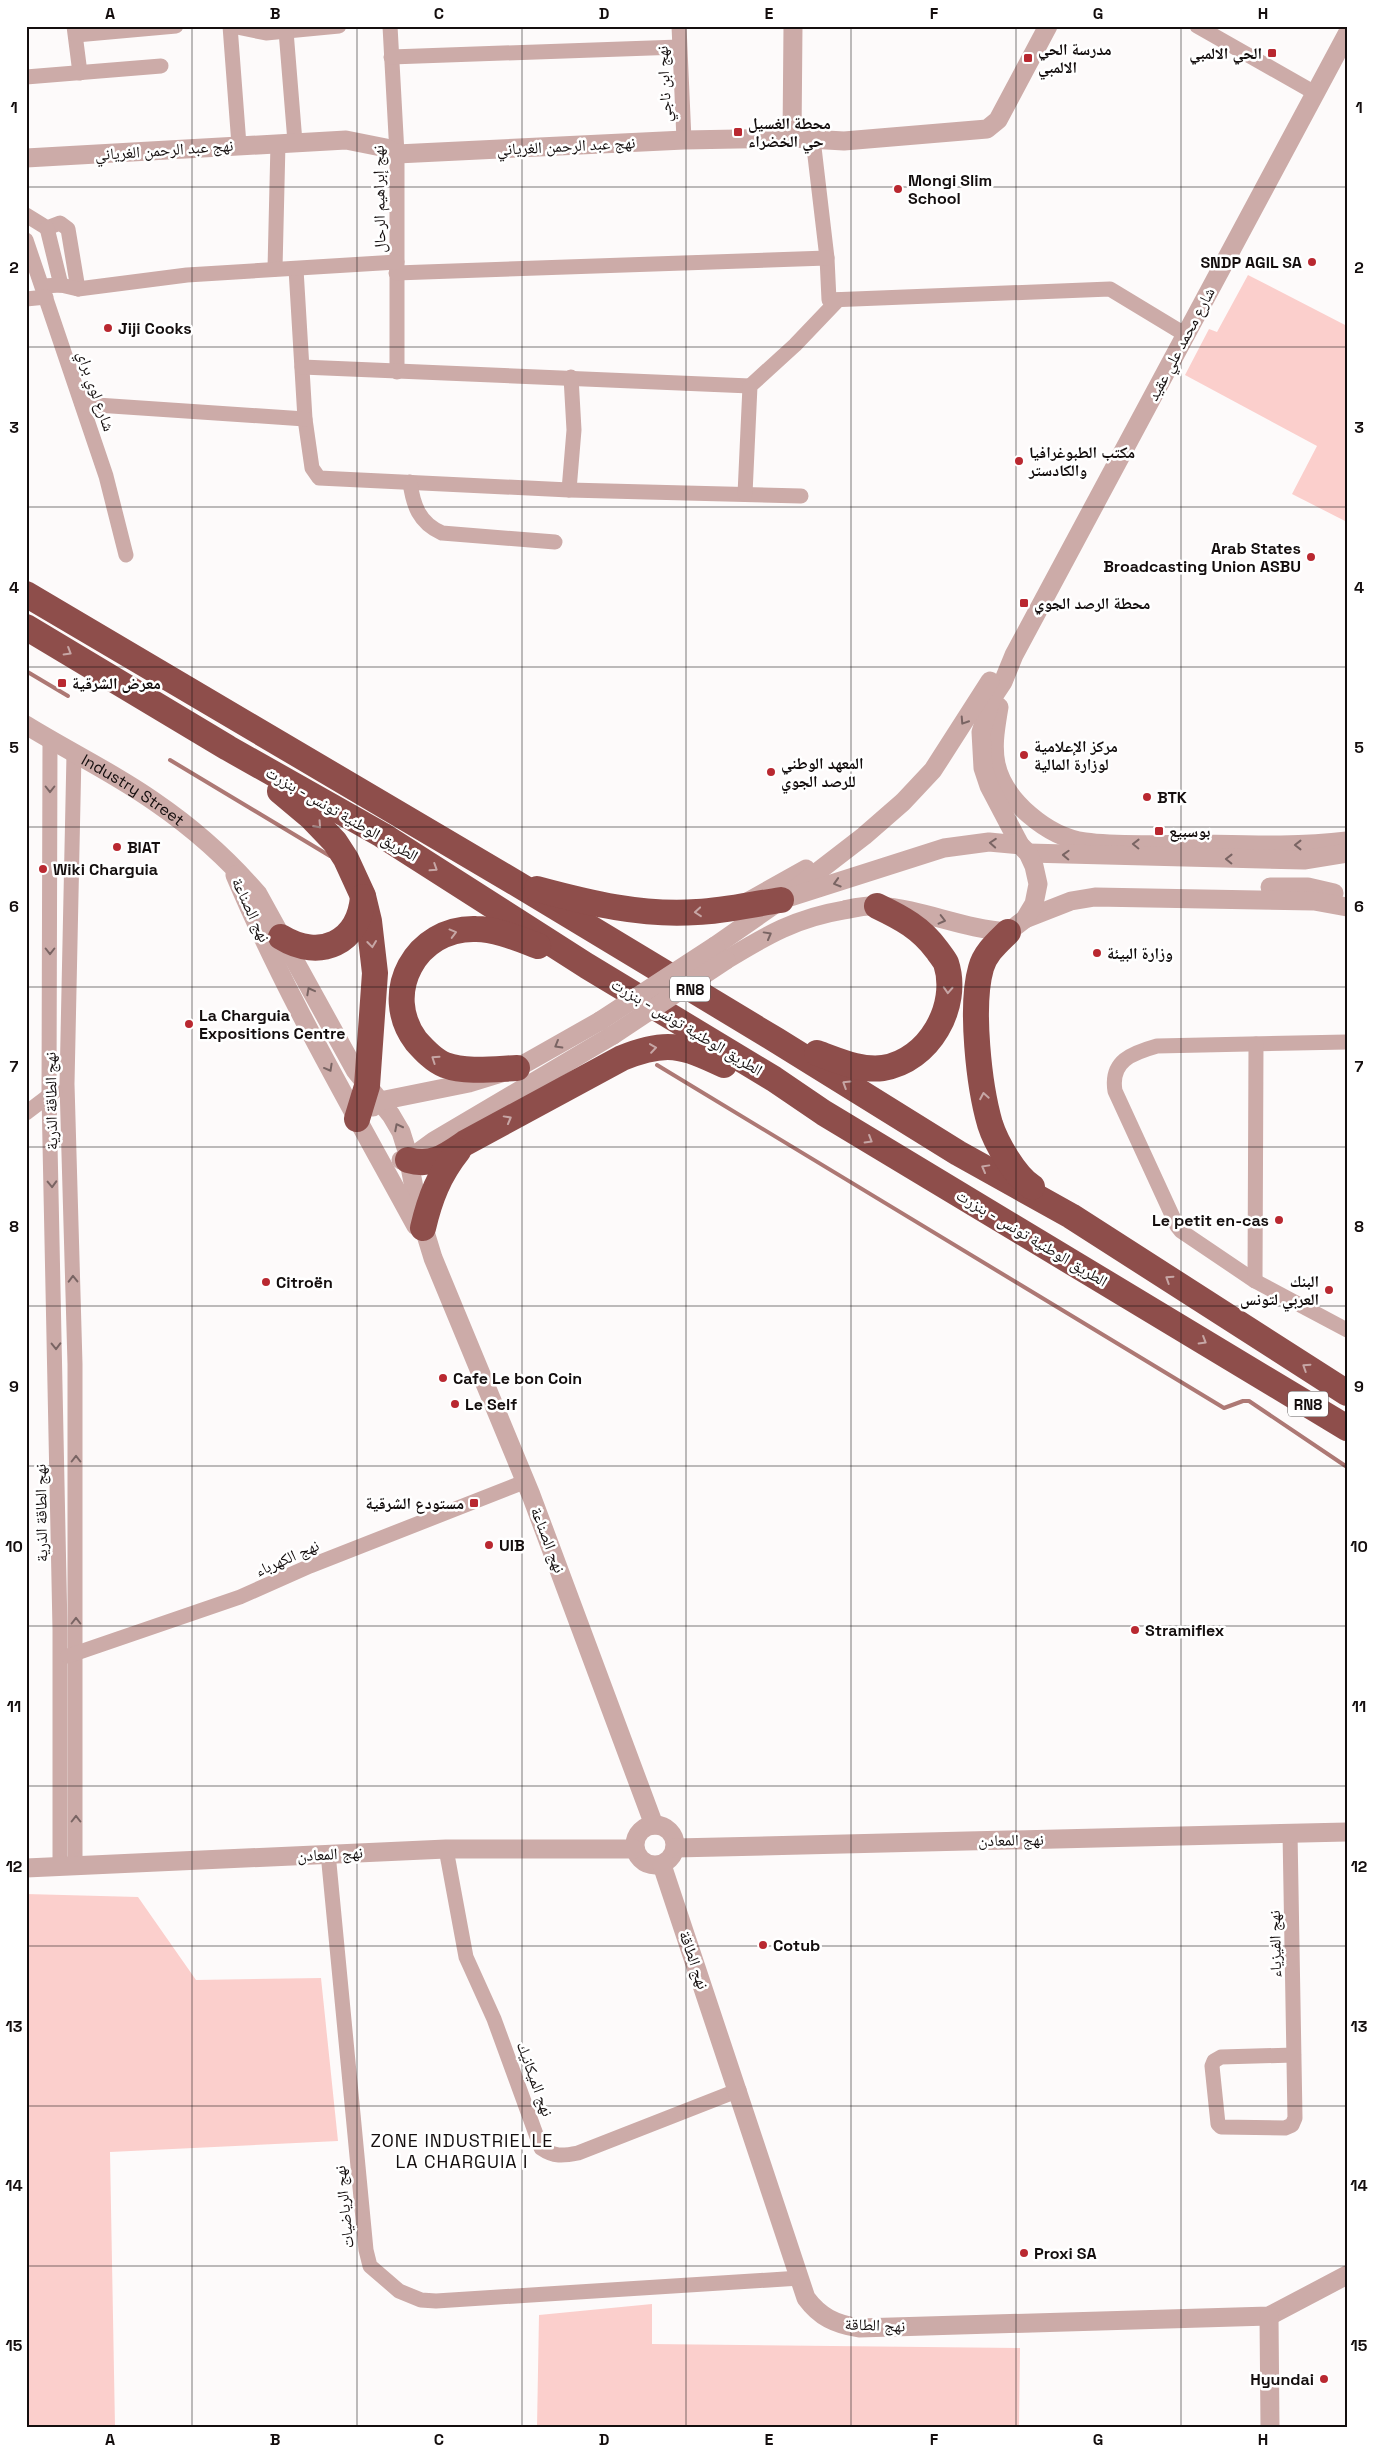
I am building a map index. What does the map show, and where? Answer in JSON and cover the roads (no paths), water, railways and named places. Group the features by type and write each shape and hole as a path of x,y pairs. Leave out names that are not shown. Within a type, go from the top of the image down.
{"highway":[{"name":"الطريق الوطنية تونس - بنزرت","path":"26,594 514,882 776,1040 958,1153 1071,1216 1347,1394"},
{"name":"الطريق الوطنية تونس - بنزرت","path":"26,627 228,748 382,835 587,966 774,1079 824,1113 1347,1428"},
{"path":"228,748 311,817 335,842 346,859 363,896 369,921 375,973 374,1094 361,1125"},
{"path":"514,882 620,909 674,913 781,900"},
{"path":"281,936 291,943 306,948 321,948 335,944 348,935 356,925 362,912 363,896"},
{"path":"776,1040 857,1067 883,1068 905,1059 930,1041 947,1005 949,984 946,962 921,930 909,921 877,906"},
{"path":"1017,926 989,951 981,966 976,990 976,1017 983,1094 997,1142 1010,1161 1026,1183 1054,1201 1071,1216"},
{"path":"517,1068 464,1068 445,1065 430,1056 410,1032 404,1018 401,998 410,966 421,950 441,936 476,929 525,942 587,966"},
{"path":"408,1160 418,1163 433,1162 622,1058 645,1049 664,1046 674,1046 697,1053 824,1113"},
{"path":"423,1228 429,1202 443,1170 465,1143"}],"street":[{"path":"80,73 75,31 176,26"},
{"path":"239,145 231,26 286,31 339,26"},
{"name":"نهج إبراهيم الرحال","path":"390,26 397,154 397,372"},
{"name":"نهج ابن ناجي","path":"679,26 684,140"},
{"path":"792,138 793,26"},
{"name":"نهج عبد الرحمن الغرياني","path":"26,158 346,140 386,148 397,154 684,140 792,138 844,141 987,129 998,120 1048,26"},
{"path":"1197,26 1315,93"},
{"path":"275,269 286,142 286,31"},
{"name":"شارع محمد علي عقيد","path":"1014,655 1315,93 1344,44"},
{"path":"391,57 679,47"},
{"path":"26,77 161,66"},
{"path":"813,139 827,258 829,300 1110,289 1186,334"},
{"path":"26,215 47,228 61,285"},
{"path":"47,228 60,223 68,229 78,289"},
{"name":"شارع لوي براي","path":"26,240 106,476 126,555"},
{"path":"26,299 61,285 78,289 187,275 275,269 827,258"},
{"path":"296,269 306,419 312,468 319,478 569,490 801,496"},
{"path":"745,494 750,386 795,345 838,300"},
{"path":"302,367 750,386"},
{"path":"569,490 574,430 571,377"},
{"path":"82,404 306,419"},
{"path":"410,482 413,502 421,518 430,528 442,533 555,542"},
{"path":"1014,655 1003,682 991,700 981,732 983,768 989,786 1034,866 1038,884 1034,904 1017,926"},
{"path":"376,1152 387,1158 408,1160 434,1141 613,1035 720,953 781,900 864,836 903,802 933,770 998,670 1014,655"},
{"path":"1003,682 994,734 996,763 1004,787 1027,812 1056,832 1087,843 1315,845 1347,841"},
{"name":"Industry Street","path":"26,725 154,801 204,839 232,867"},
{"name":"نهج الطاقة الذرية","path":"50,740 50,1095 61,1658 68,1867"},
{"name":"نهج الطاقة الذرية","path":"68,1867 77,1654 75,1364 67,1084 74,754"},
{"path":"739,906 864,836"},
{"path":"781,900 944,848 989,842 1024,849 1304,860 1347,853"},
{"name":"نهج الصناعة","path":"232,867 258,894 332,1032 397,1124 408,1151 408,1160 423,1228 433,1258 524,1482 531,1495 654,1825"},
{"name":"نهج الصناعة","path":"232,867 248,906 313,1038 433,1258"},
{"path":"374,1094 469,1083 517,1068 720,953 790,923 820,914 877,906 983,931 1017,926 1052,907 1071,892 1094,885 1308,887 1347,897"},
{"path":"1052,907 1094,897 1118,896 1314,901 1347,907"},
{"path":"1347,1042 1157,1046 1136,1052 1125,1059 1117,1069 1114,1080 1116,1091 1177,1226 1256,1281 1347,1330"},
{"path":"1256,1044 1256,1281"},
{"path":"26,1113 67,1084"},
{"name":"نهج الكهرباء","path":"61,1658 240,1597 310,1566 524,1482"},
{"path":"654,1825 668,1830 673,1835 675,1848 669,1861 652,1866 645,1864 637,1856 634,1842 641,1830 654,1825"},
{"name":"نهج الفيزياء","path":"1290,1832 1294,2055 1295,2118 1292,2125 1285,2128 1221,2127 1218,2124 1212,2066 1214,2061 1221,2057 1294,2055"},
{"name":"نهج المعادن","path":"675,1848 1347,1832"},
{"name":"نهج المعادن","path":"26,1868 446,1849 634,1849"},
{"name":"نهج الميكانيك","path":"446,1849 466,1958 494,2019 541,2148 551,2155 564,2156 578,2153 738,2090"},
{"name":"نهج الرياضيات","path":"328,1853 366,2250 370,2266 385,2280 399,2291 421,2300 436,2301 800,2278"},
{"name":"نهج الطاقة","path":"662,1864 806,2298 814,2309 839,2325 859,2328 1269,2316"},
{"path":"1270,2427 1269,2316 1347,2275"}],"waterway":[{"path":"26,671 68,696"},
{"path":"170,760 330,856"},
{"path":"657,1065 1224,1408 1243,1401 1249,1401 1347,1467"}],"place":[{"name":"الحي الالمبي","path":"1272,53"},
{"name":"مدرسة الحي الالمبي","path":"1028,58"},
{"name":"محطة الغسيل حي الخضراء","path":"738,132"},
{"name":"Mongi Slim School","path":"898,189"},
{"name":"SNDP AGIL SA","path":"1312,262"},
{"name":"Jiji Cooks","path":"108,328"},
{"name":"مكتب الطبوغرافيا والكادستر","path":"1019,461"},
{"name":"Arab States Broadcasting Union ASBU","path":"1311,557"},
{"name":"محطة الرصد الجوي","path":"1024,603"},
{"name":"معرض الشرقية","path":"62,683"},
{"name":"مركز الإعلامية لوزارة المالية","path":"1024,755"},
{"name":"المعهد الوطني للرصد الجوي","path":"771,772"},
{"name":"BTK","path":"1147,797"},
{"name":"بوسبيع","path":"1159,831"},
{"name":"BIAT","path":"117,847"},
{"name":"Wiki Charguia","path":"43,869"},
{"name":"وزارة البيئة","path":"1097,953"},
{"name":"La Charguia Expositions Centre","path":"189,1024"},
{"name":"Le petit en-cas","path":"1279,1220"},
{"name":"Citroën","path":"266,1282"},
{"name":"البنك العربي لتونس","path":"1329,1290"},
{"name":"Cafe Le bon Coin","path":"443,1378"},
{"name":"Le Self","path":"455,1404"},
{"name":"مستودع الشرقية","path":"474,1503"},
{"name":"UIB","path":"489,1545"},
{"name":"Stramiflex","path":"1135,1630"},
{"name":"Cotub","path":"763,1945"},
{"name":"Proxi SA","path":"1024,2253"},
{"name":"Hyundai","path":"1324,2379"}],"district":[{"name":"ZONE INDUSTRIELLE LA CHARGUIA I","path":"462,2150"}]}
